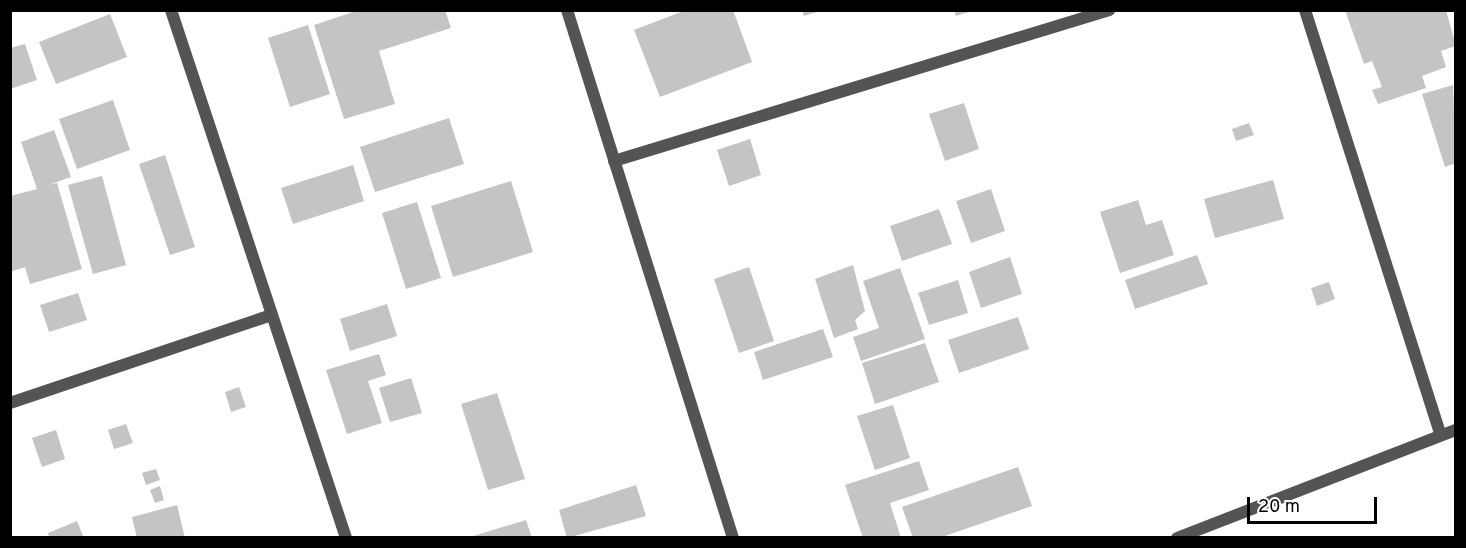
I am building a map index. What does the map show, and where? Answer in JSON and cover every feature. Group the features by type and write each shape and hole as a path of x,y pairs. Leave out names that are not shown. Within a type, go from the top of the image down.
{"street":[{"path":"171,10 346,537"},
{"path":"567,10 733,537"},
{"path":"614,161 1110,10"},
{"path":"1305,10 1441,435"},
{"path":"10,403 272,315"},
{"path":"1178,537 1455,430"}],"building":[{"path":"359,10 445,10 451,28 379,51 395,104 344,119 314,25"},
{"path":"686,10 733,10 752,62 660,97 634,30"},
{"path":"802,10 820,10 820,11 804,16"},
{"path":"954,10 972,10 972,11 956,16"},
{"path":"1345,10 1446,10 1456,46 1441,51 1446,67 1422,76 1426,88 1378,104 1372,90 1382,87 1372,61 1364,64"},
{"path":"110,14 127,57 56,84 39,42"},
{"path":"308,25 330,94 290,107 268,38"},
{"path":"25,44 37,80 10,89 10,48"},
{"path":"1453,85 1456,163 1445,167 1422,94"},
{"path":"113,100 130,150 77,169 59,119"},
{"path":"964,103 979,149 945,161 929,114"},
{"path":"449,118 464,164 375,192 360,147"},
{"path":"1249,123 1254,135 1236,141 1232,129"},
{"path":"54,130 71,177 48,185 57,183 82,269 30,284 25,267 10,272 10,196 37,189 21,142"},
{"path":"750,139 761,175 729,186 717,150"},
{"path":"165,155 195,247 170,255 139,164"},
{"path":"353,165 364,201 293,224 281,188"},
{"path":"102,176 126,265 93,274 68,185"},
{"path":"1273,180 1284,219 1215,238 1204,199"},
{"path":"511,181 533,252 453,277 431,206"},
{"path":"991,189 1005,231 971,243 956,201"},
{"path":"1138,200 1146,225 1162,220 1174,255 1120,273 1100,212"},
{"path":"417,202 441,278 406,289 382,213"},
{"path":"939,209 952,244 902,261 890,226"},
{"path":"1197,255 1208,284 1135,309 1125,280"},
{"path":"1010,257 1022,294 981,308 969,272"},
{"path":"853,265 865,311 855,320 858,329 834,338 815,279"},
{"path":"749,267 774,341 739,353 714,279"},
{"path":"900,268 925,339 861,361 853,337 879,328 863,281"},
{"path":"958,280 968,313 929,325 918,293"},
{"path":"1329,282 1335,299 1317,306 1311,288"},
{"path":"78,293 87,320 49,332 40,305"},
{"path":"387,304 397,336 350,351 340,319"},
{"path":"1018,317 1029,349 959,373 948,340"},
{"path":"823,329 833,357 763,380 754,352"},
{"path":"925,343 939,382 875,404 862,363"},
{"path":"379,354 386,375 368,381 382,423 347,434 326,370"},
{"path":"411,378 422,413 390,422 379,388"},
{"path":"239,387 246,407 231,412 225,392"},
{"path":"497,393 525,479 488,490 461,404"},
{"path":"893,405 910,458 875,470 857,416"},
{"path":"126,424 133,443 114,449 108,430"},
{"path":"56,430 65,459 42,467 32,438"},
{"path":"919,461 929,490 890,503 901,538 863,538 845,485"},
{"path":"1018,467 1032,506 939,538 913,538 902,507"},
{"path":"156,469 160,480 146,485 142,473"},
{"path":"636,485 646,516 567,538 559,510"},
{"path":"160,486 164,500 155,503 150,490"},
{"path":"177,505 185,538 137,538 132,517"},
{"path":"526,520 532,538 470,538 470,537"},
{"path":"77,521 84,538 49,538 48,533"}]}
